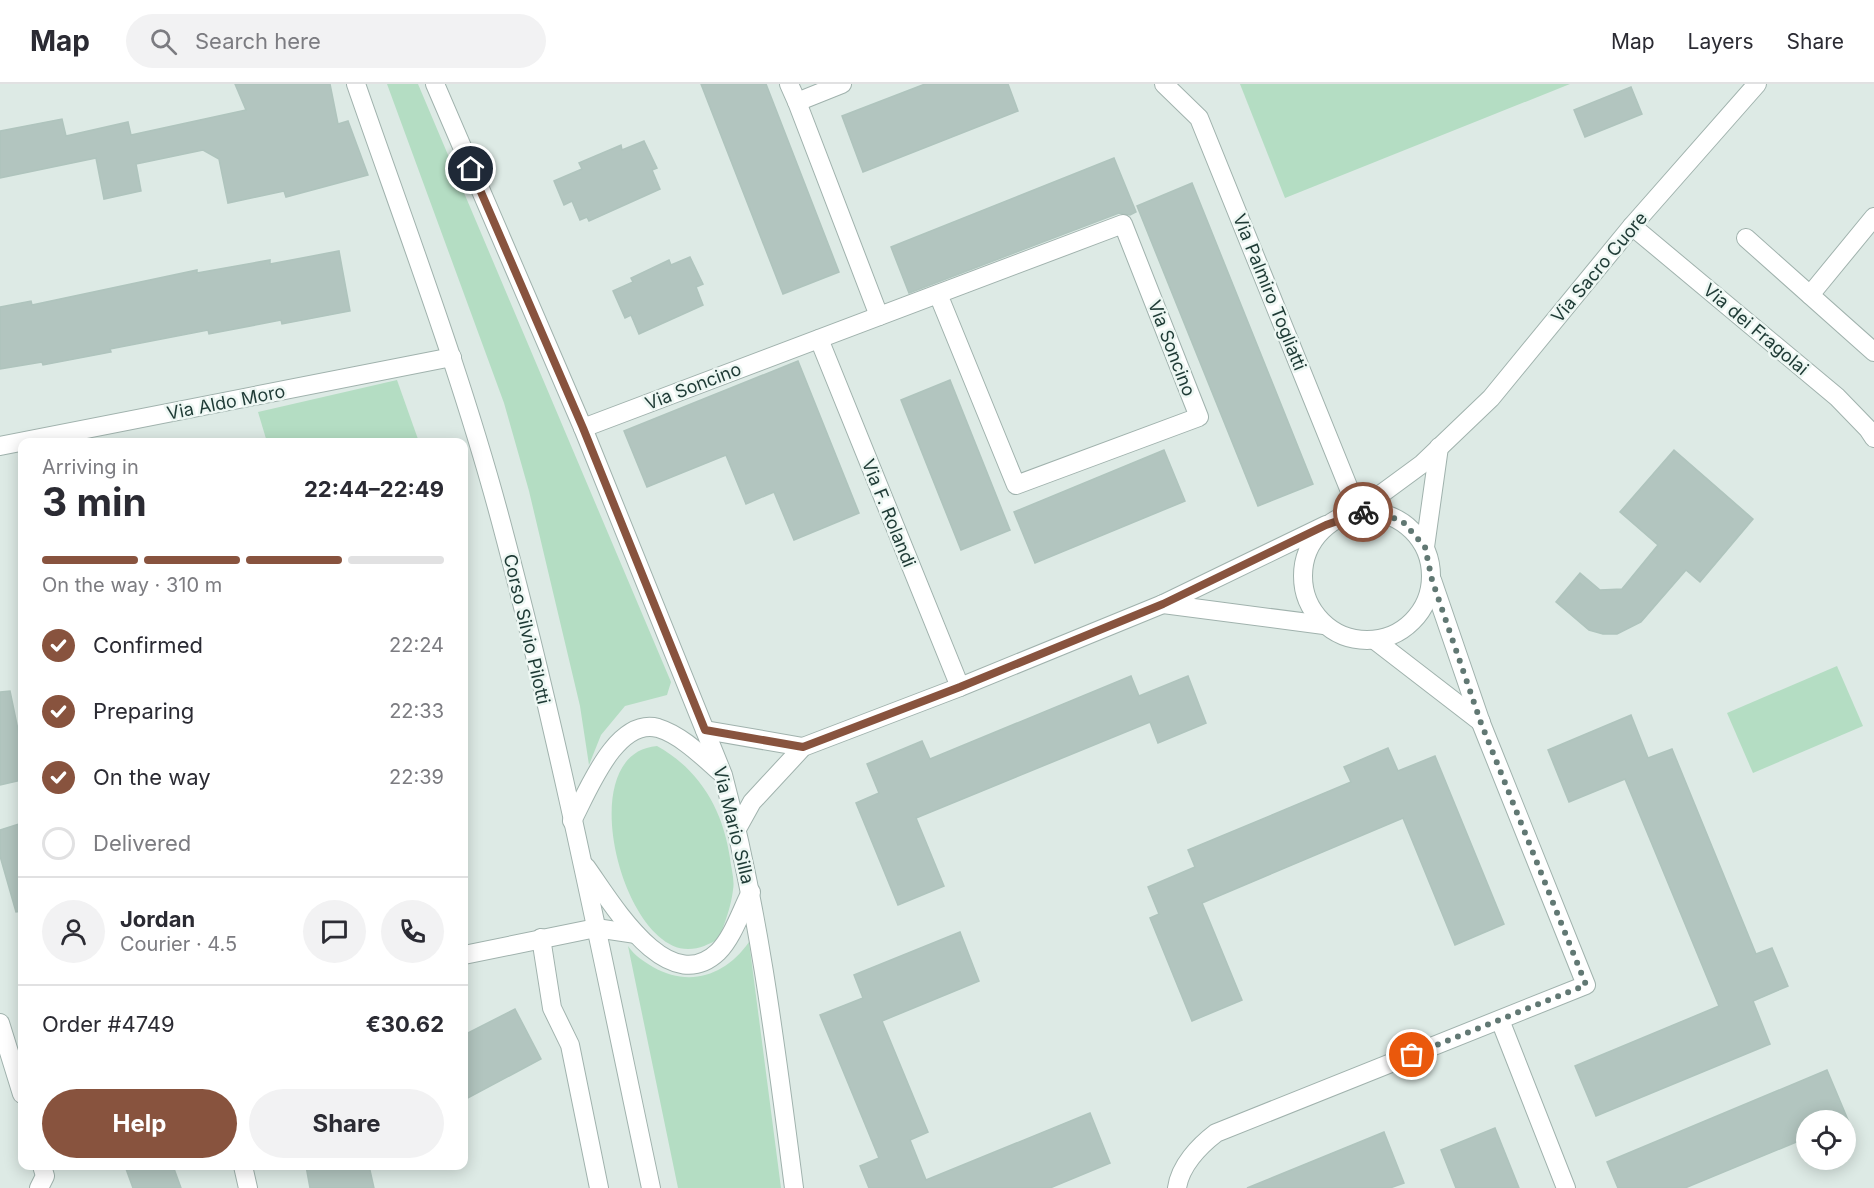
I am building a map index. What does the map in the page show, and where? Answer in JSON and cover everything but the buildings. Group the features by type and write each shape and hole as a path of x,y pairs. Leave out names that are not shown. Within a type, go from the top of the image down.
{"street":[{"name":"Corso Silvio Pilotti","path":"356,84 452,357 505,537 581,860 651,1188"},
{"name":"Via Mario Silla","path":"435,84 583,428 723,775 751,892 777,1055 794,1188"},
{"path":"789,84 879,316"},
{"path":"796,102 842,84"},
{"name":"Via Palmiro Togliatti","path":"1164,84 1199,118 1358,511"},
{"name":"Via Sacro Cuore","path":"1358,511 1422,464 1491,398 1632,226 1757,84"},
{"path":"1810,295 1874,217"},
{"name":"Via Soncino","path":"583,428 1123,224 1199,417 1016,485 938,294"},
{"name":"Via dei Fragolai","path":"1632,226 1837,397 1874,438"},
{"path":"1746,238 1874,352"},
{"name":"Via F. Rolandi","path":"819,339 960,687"},
{"name":"Via Aldo Moro","path":"41,438 452,357"},
{"name":"Via Aldo Moro","path":"0,446 18,442"},
{"path":"1177,1188 1188,1162 1199,1146 1216,1133 1586,985 1481,723 1432,580 1425,547 1439,447"},
{"path":"737,829 752,802 803,747 960,687 1163,604 1358,511 1383,513 1404,523 1425,547"},
{"path":"1326,525 1305,557 1304,594 1324,625 1341,636 1376,640 1407,627 1424,606 1432,580"},
{"path":"1163,604 1324,625"},
{"path":"1376,640 1481,723"},
{"path":"572,820 612,750 627,734 641,728 658,728 679,739 723,775"},
{"path":"705,730 803,747"},
{"path":"581,860 636,934 663,959 682,964 698,962 716,953 727,941 751,892"},
{"path":"468,954 596,928 636,934"},
{"path":"541,938 552,1008 570,1045 599,1188"},
{"path":"1500,1020 1566,1188"},
{"path":"0,1023 18,1056"},
{"path":"244,1170 248,1188"}],"green space":[{"path":"387,84 418,84 671,682 667,695 625,706 601,735 589,765 580,706 529,491 504,403"},
{"path":"1240,84 1570,84 1285,198"},
{"path":"397,380 418,438 266,438 258,412"},
{"path":"1837,666 1863,726 1753,773 1727,713"},
{"path":"657,746 686,767 697,779 715,808 727,840 734,882 729,908 719,939 696,948 688,949 664,941 643,918 627,887 616,850 612,813 616,781 631,757"},
{"path":"749,942 781,1188 678,1188 628,946 633,953 653,967 680,977 694,977 706,975 730,963"}],"way so far":[{"path":"1363,512 1383,513 1404,523 1425,547 1432,580 1481,723 1586,985 1412,1055"}],"route":[{"path":"471,169 583,428 705,730 803,747 960,687 1163,604 1326,525 1358,511 1363,512"}]}
